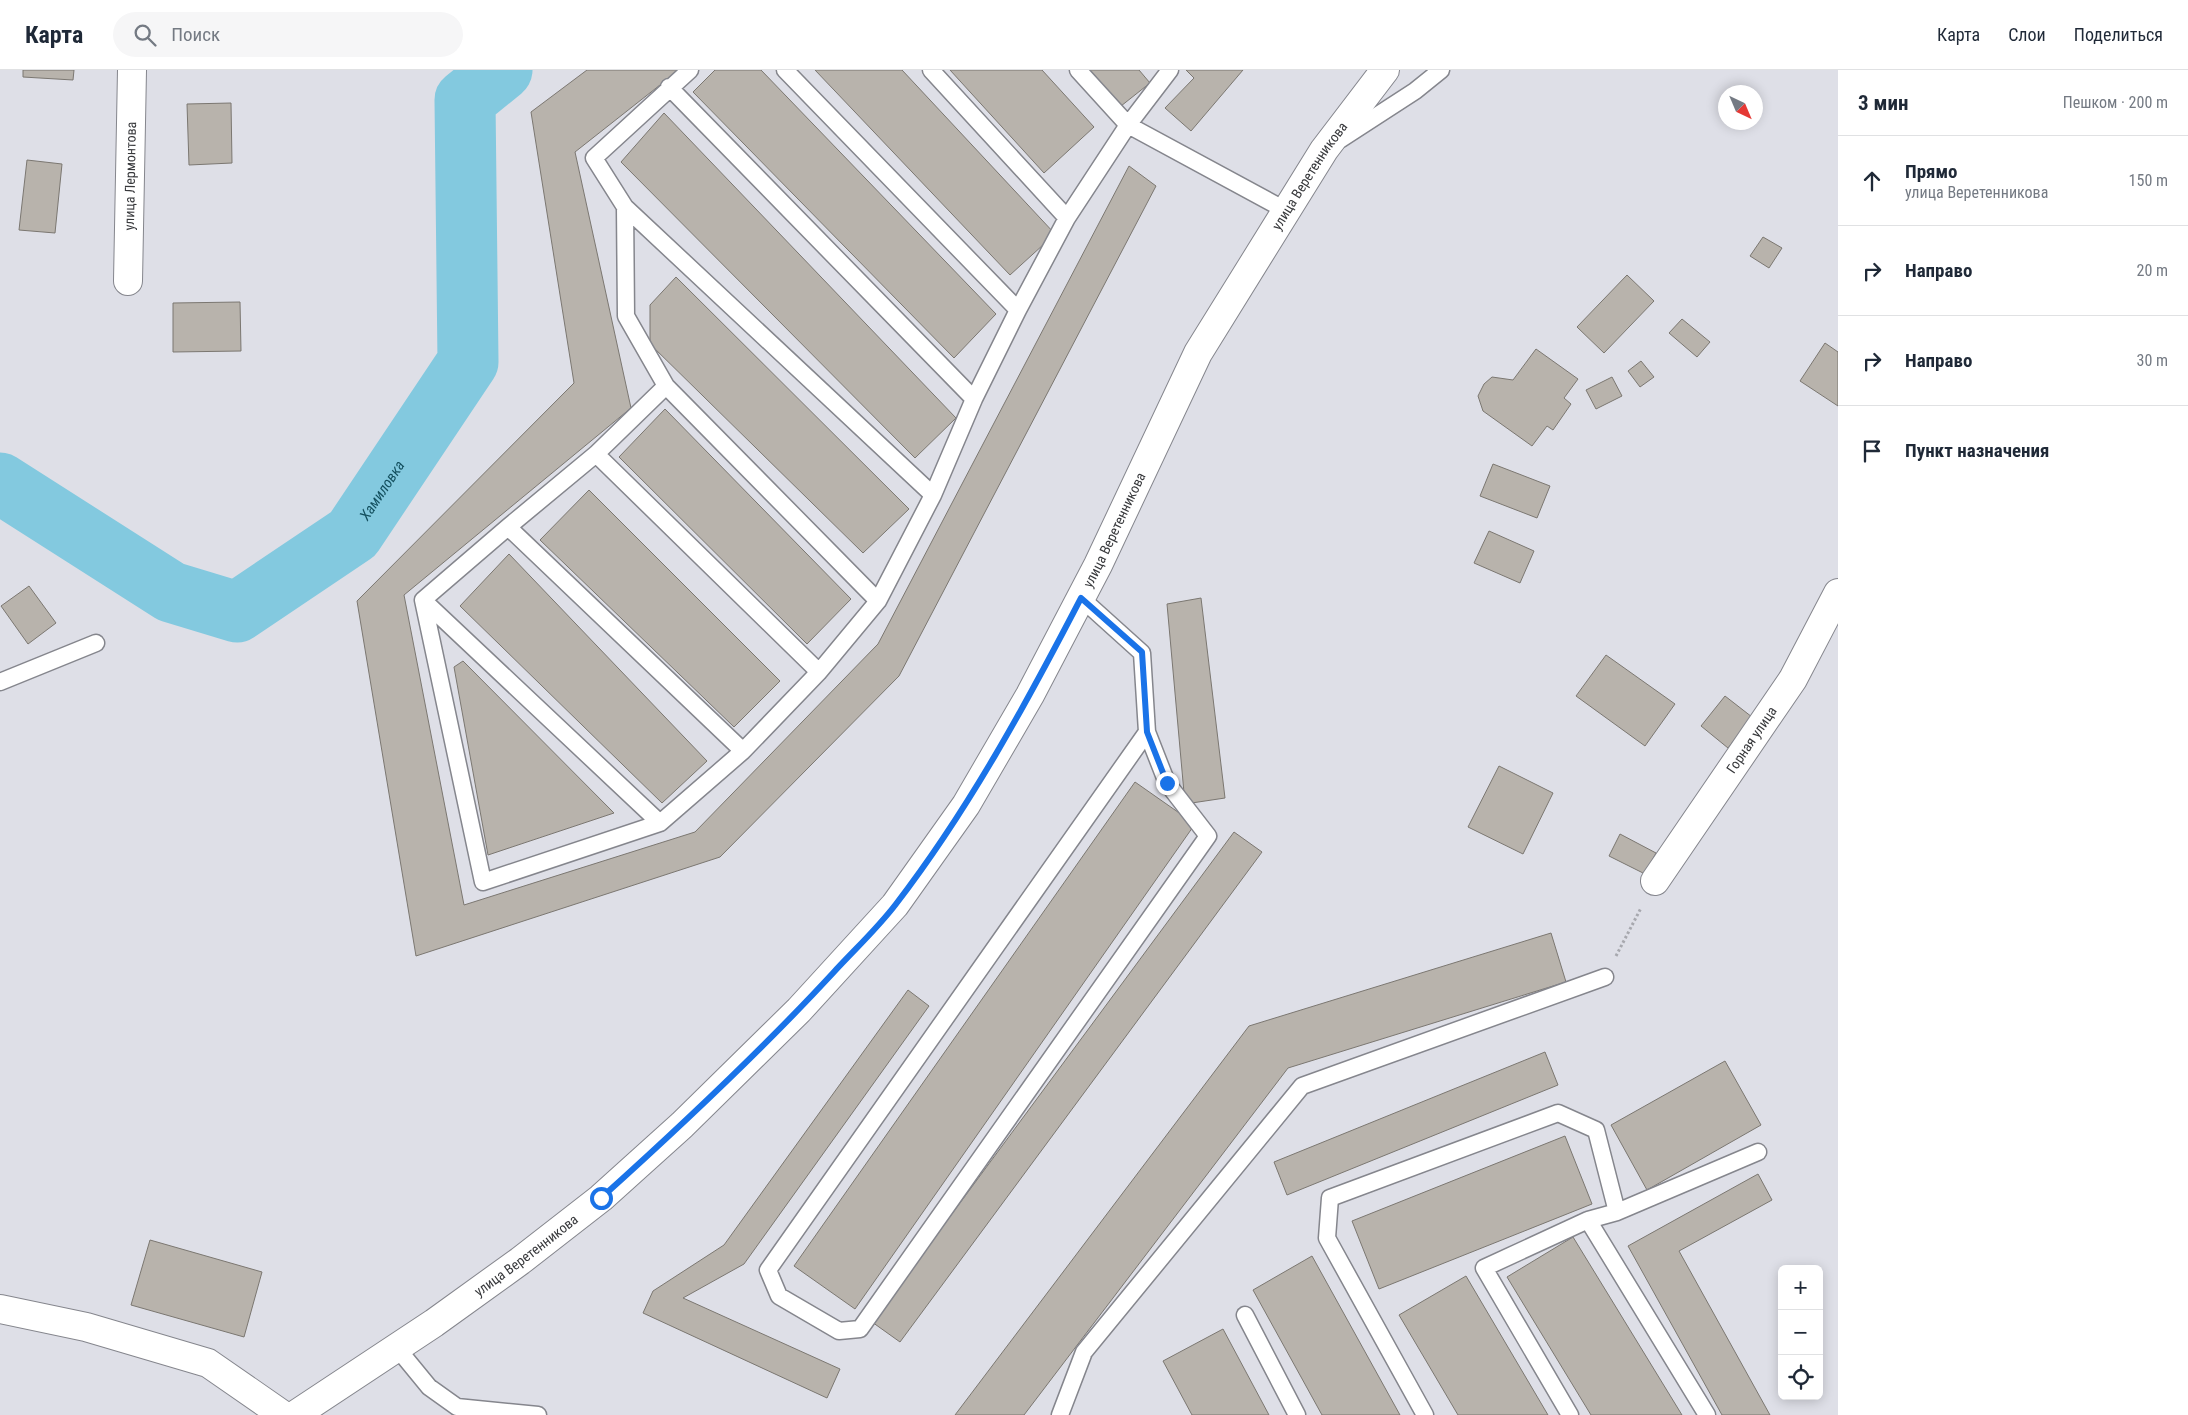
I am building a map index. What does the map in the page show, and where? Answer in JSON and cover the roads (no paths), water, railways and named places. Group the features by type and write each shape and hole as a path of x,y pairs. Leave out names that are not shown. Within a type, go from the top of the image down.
{"main road":[{"name":"улица Лермонтова","path":"128,282 132,70"},
{"name":"улица Веретенникова","path":"295,1415 397,1348 520,1261 601,1198 682,1125 799,1010 895,905 966,805 1030,695 1081,598 1198,353 1324,150 1385,70"},
{"name":"Горная улица","path":"1655,881 1793,679 1838,593"},
{"path":"0,1309 86,1327 208,1363 283,1415"}],"lane":[{"path":"690,70 669,87 594,158 625,207 932,495"},
{"path":"785,70 1018,310"},
{"path":"931,70 1067,218"},
{"path":"1078,70 1128,125 1287,210"},
{"path":"424,600 483,882 660,823 743,751 819,672 878,601 932,495 974,399 1018,310 1067,218 1128,125 1170,70"},
{"path":"1324,150 1415,91 1441,70"},
{"path":"669,87 974,399"},
{"path":"625,207 626,316 666,386 878,601"},
{"path":"424,600 596,454 666,386"},
{"path":"596,454 819,672"},
{"path":"508,527 743,751"},
{"path":"1081,598 1142,652 1147,732 1167,783 1208,836 860,1329 839,1331 779,1296 768,1270 1147,732"},
{"path":"424,600 660,823"},
{"path":"0,682 96,643"},
{"path":"1060,1415 1084,1352 1302,1086 1605,978"},
{"path":"1426,1415 1327,1238 1330,1198 1558,1113 1596,1130 1617,1212"},
{"path":"1570,1415 1484,1268 1588,1220 1617,1212 1758,1152"},
{"path":"1588,1220 1706,1415"},
{"path":"1245,1315 1297,1415"},
{"path":"397,1348 429,1387 457,1407 538,1415"}],"waterway":[{"name":"Хамиловка","path":"0,483 171,592 237,612 353,534 468,362 465,100 502,70"}]}
